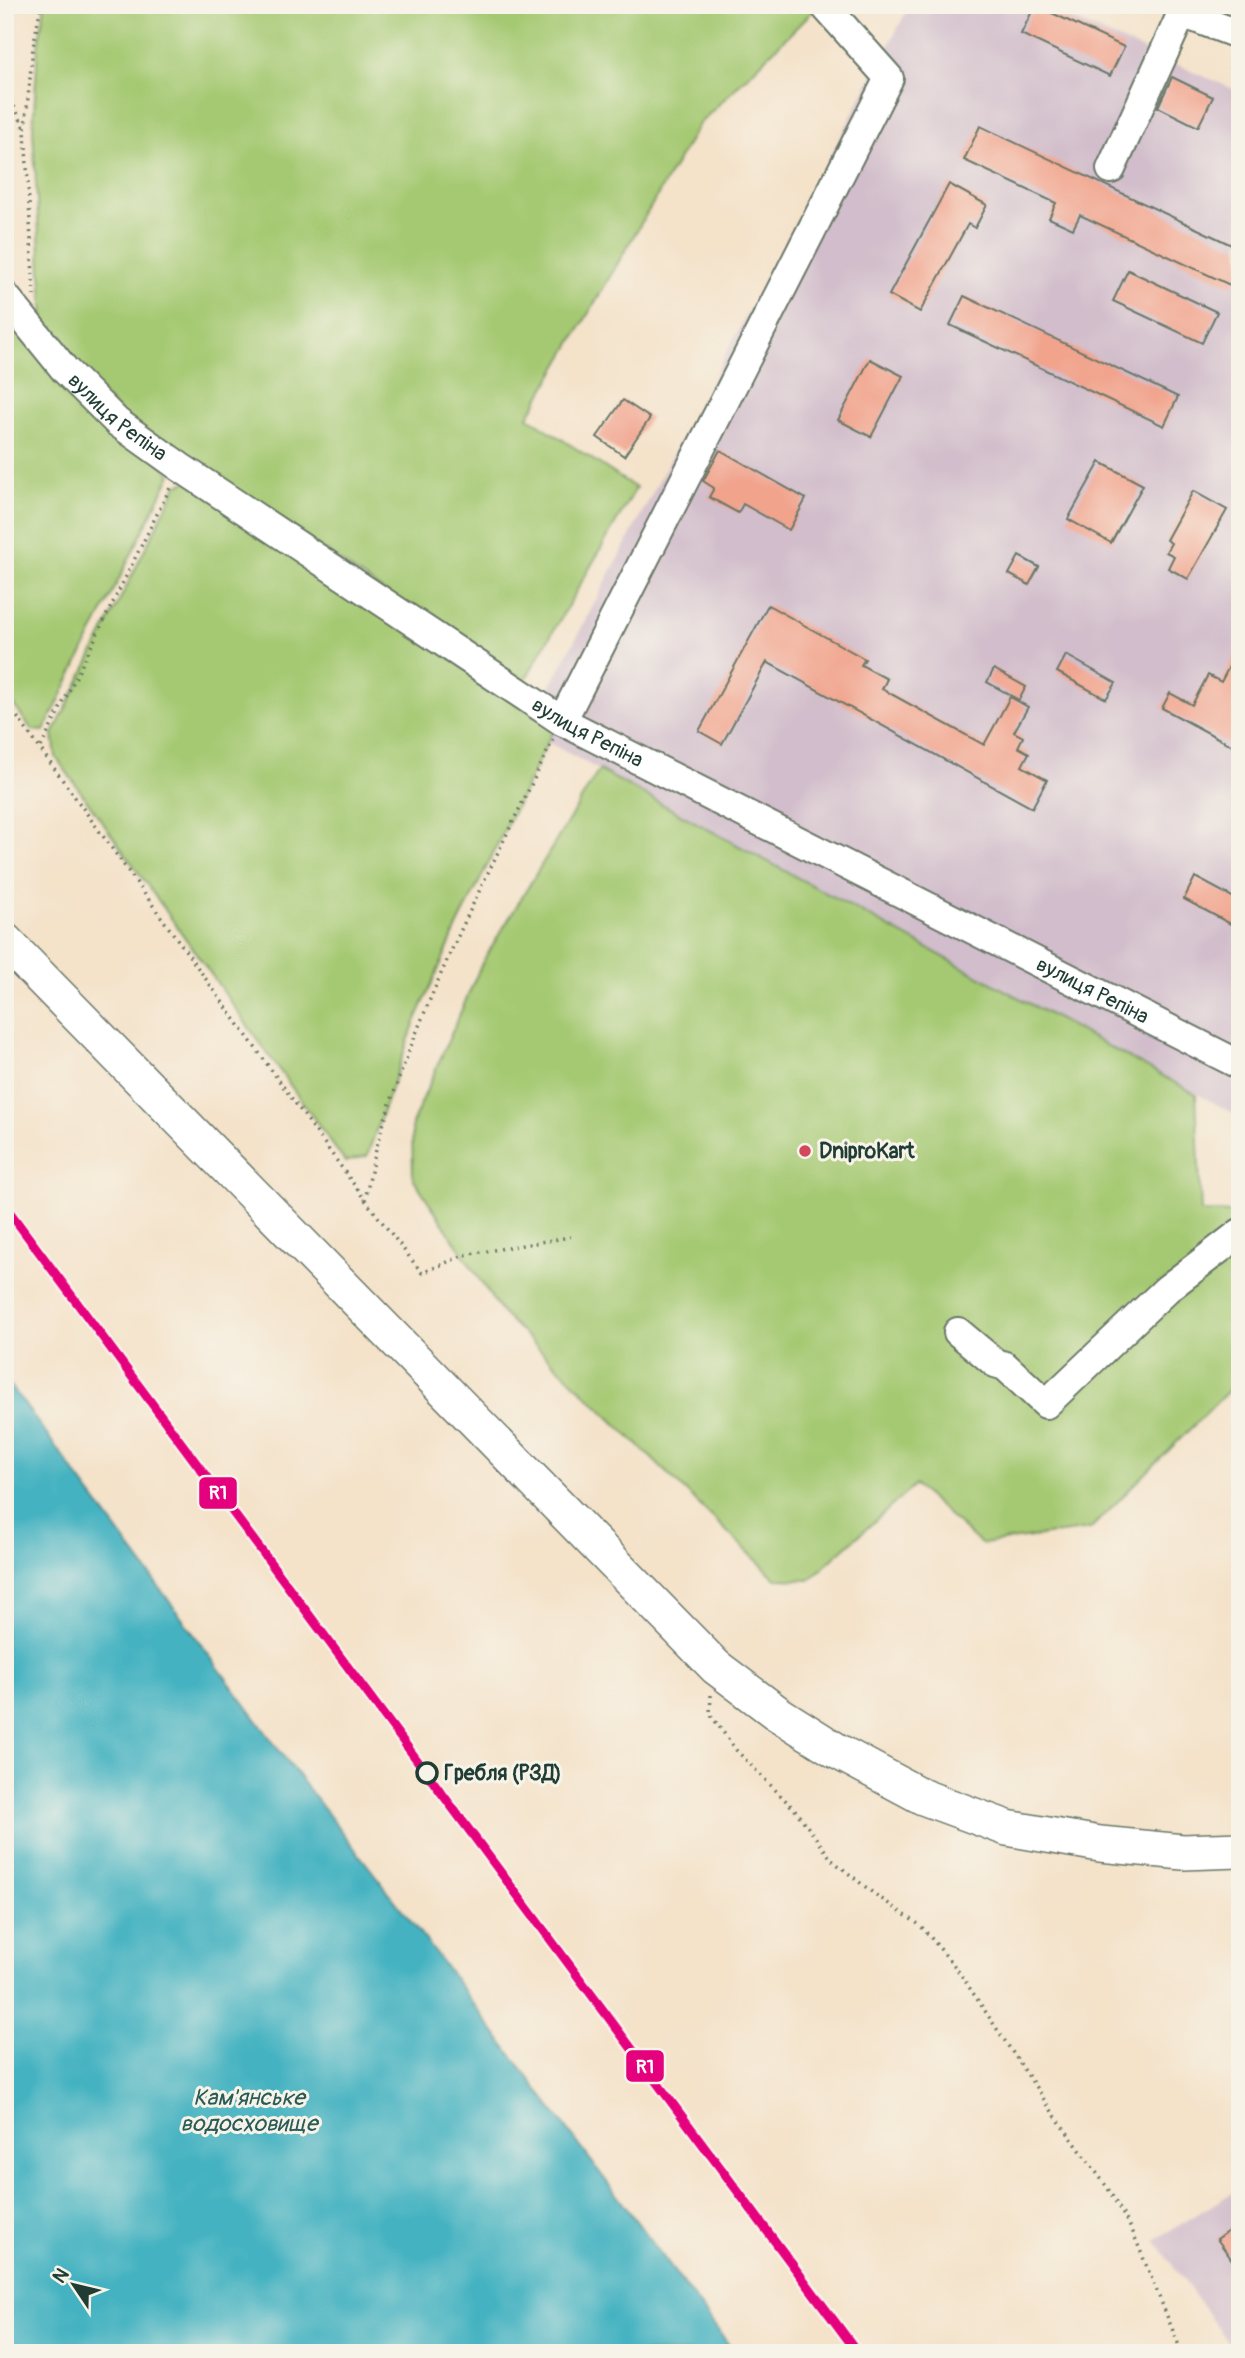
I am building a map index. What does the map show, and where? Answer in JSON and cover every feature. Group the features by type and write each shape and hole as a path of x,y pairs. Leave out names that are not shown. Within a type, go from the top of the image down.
{"main road":[{"path":"5,941 716,1667 777,1713 837,1751 923,1797 1007,1828 1100,1844 1183,1852 1240,1850"}],"street":[{"path":"562,721 888,78 824,5"},
{"path":"1111,169 1179,9 1240,35"},
{"name":"вулиця Репіна","path":"5,296 65,370 117,422 180,467 562,721 1240,1065"},
{"path":"958,1332 995,1363 1005,1366 1046,1404 1167,1289 1240,1233"}],"path":[{"path":"35,333 25,129 33,47 41,5"},
{"path":"5,87 25,129"},
{"path":"41,748 180,467"},
{"path":"5,699 365,1200 422,1273 464,1255 570,1237"},
{"path":"365,1200 380,1134 419,1026 463,927 562,721"},
{"path":"716,1667 711,1685 710,1714 736,1750 796,1811 832,1860 920,1926 957,1969 1053,2113 1107,2187 1132,2230 1182,2353"}],"shaded area":[{"path":"910,5 1040,5 1240,92 1240,1117 527,731"},
{"path":"1240,2188 1240,2353 1236,2353 1155,2240"}],"green space":[{"path":"45,5 812,5 815,9 699,124 528,417 636,488 522,685 122,414 73,365 44,323 33,130 38,47"},
{"path":"5,311 171,474 44,731 32,730 5,693"},
{"path":"188,481 549,725 552,733 458,925 414,1024 367,1156 345,1162 56,757 53,734 177,485"},
{"name":"DniproKart","path":"599,770 1196,1094 1201,1212 1240,1213 1240,1379 1090,1529 981,1544 915,1485 809,1580 776,1579 501,1312 413,1178 412,1124 482,963"}],"water":[{"name":"Кам'янське водосховище","path":"5,1378 287,1761 427,1942 735,2353 5,2353"}],"building":[{"path":"1035,5 1124,47 1110,76 1021,34"},
{"path":"1172,77 1213,97 1198,127 1158,107"},
{"path":"980,126 1240,249 1240,271 1232,286 1080,215 1073,229 1049,218 1056,203 964,160"},
{"path":"949,184 987,205 975,228 968,224 920,312 889,295"},
{"path":"1128,270 1217,312 1202,343 1113,301"},
{"path":"964,296 1178,397 1164,426 950,325"},
{"path":"870,359 903,376 871,437 838,420"},
{"path":"623,400 650,418 624,456 597,437"},
{"path":"720,450 806,499 789,530 743,504 738,513 709,497 714,488 703,481"},
{"path":"1100,462 1143,485 1111,543 1068,519"},
{"path":"1193,491 1227,510 1188,579 1168,568 1174,556 1166,552 1171,543 1166,540"},
{"path":"1019,556 1039,567 1029,585 1009,574"},
{"path":"768,605 865,659 861,665 887,679 882,689 984,745 1010,697 1028,707 1014,732 1023,737 1018,747 1029,753 1022,766 1047,780 1032,808 767,662 722,744 699,731"},
{"path":"1240,646 1240,750 1162,708 1170,693 1192,705 1208,675 1221,682"},
{"path":"1066,655 1116,683 1106,699 1057,672"},
{"path":"994,669 1026,687 1019,700 987,682"},
{"path":"1195,877 1240,901 1240,929 1184,899"},
{"path":"1240,2223 1240,2271 1217,2239"}],"transit line":[{"name":"R1","path":"5,1206 858,2353"}],"place":[{"name":"DniproKart","path":"805,1151"},
{"name":"Гребля (РЗД)","path":"427,1773"}]}
